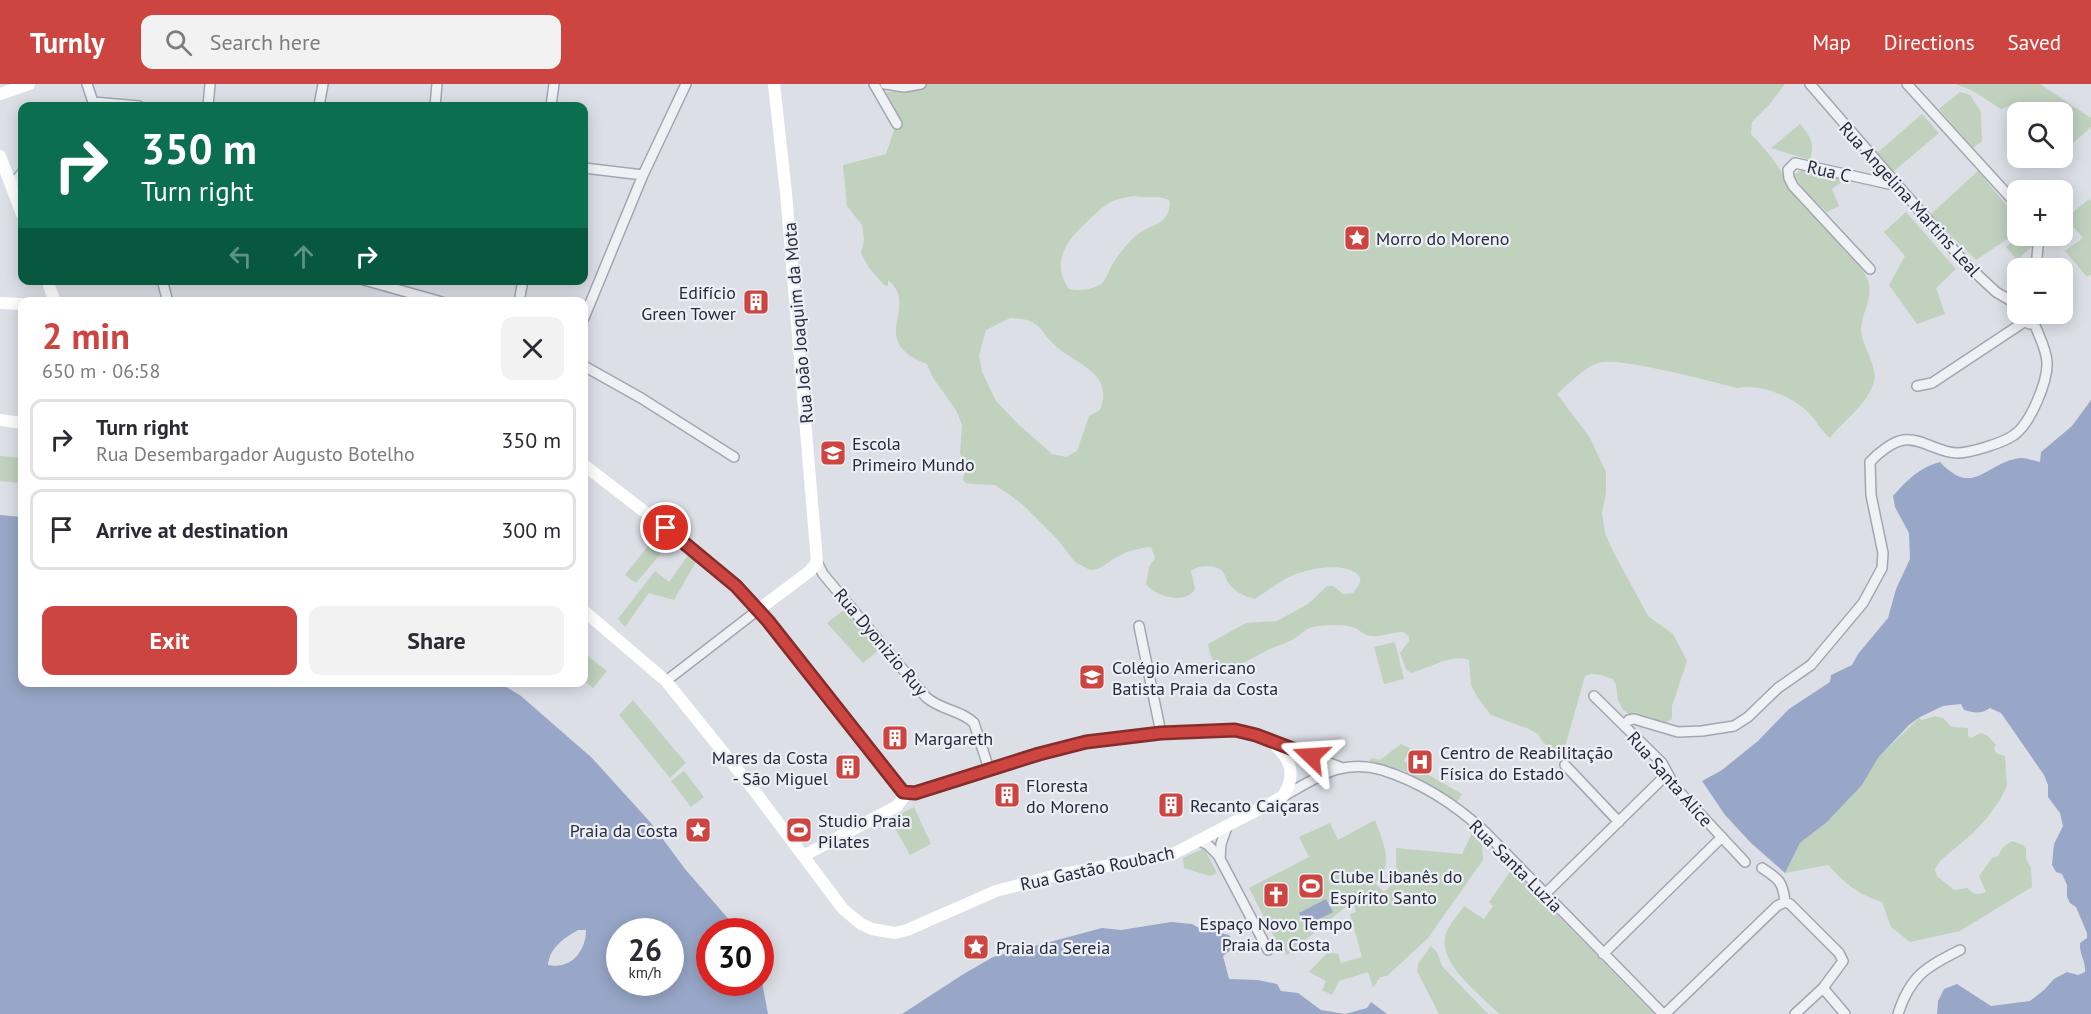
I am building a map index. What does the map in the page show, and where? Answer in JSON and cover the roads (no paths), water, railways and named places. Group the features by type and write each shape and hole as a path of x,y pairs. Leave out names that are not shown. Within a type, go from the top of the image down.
{"street":[{"path":"0,94 29,84"},
{"path":"87,84 91,102"},
{"path":"208,102 210,84"},
{"path":"320,102 323,84"},
{"path":"435,102 437,84"},
{"path":"552,102 554,84"},
{"path":"588,308 643,175 686,84"},
{"name":"Rua João Joaquim da Mota","path":"774,84 786,193 817,562"},
{"path":"874,84 897,124"},
{"path":"885,84 904,87 921,84"},
{"name":"Rua Angelina Martins Leal","path":"1810,84 1981,279 2007,298"},
{"path":"1907,84 2007,194"},
{"path":"0,156 16,188"},
{"name":"Rua C","path":"1870,269 1793,186 1788,172 1790,167 1796,164 1898,186"},
{"path":"588,168 643,175"},
{"path":"384,285 426,297"},
{"path":"411,292 412,285"},
{"path":"0,303 18,304"},
{"path":"1917,386 1932,382 2020,324"},
{"path":"1624,725 1634,719 1668,731 1682,732 1709,731 1734,726 1748,717 1778,688 1811,665 1858,609 1882,568 1883,553 1871,495 1870,462 1881,452 1903,440 1911,440 1943,451 1957,453 1970,451 2014,435 2029,418 2046,374 2045,351 2032,324"},
{"path":"588,368 641,398 734,457"},
{"path":"0,420 18,422"},
{"path":"588,468 711,563 736,586 758,610 903,792 903,798 897,806 803,856"},
{"path":"666,681 810,571 817,562"},
{"name":"Rua Dyonizio Ruy","path":"817,562 823,574 926,697 936,704 969,718 974,723 989,769"},
{"name":"Rua Gastão Roubach","path":"588,614 666,681 753,789 843,909 872,929 895,933 908,930 996,891 1056,874 1168,856 1341,767"},
{"path":"1139,626 1161,733"},
{"name":"Rua Santa Alice","path":"1594,696 1662,763 1681,794 1745,862"},
{"path":"903,792 915,793 989,769 1086,742 1161,733 1235,730 1264,738 1341,767"},
{"path":"1264,738 1282,753 1290,766 1290,782 1282,797"},
{"path":"1565,765 1619,822"},
{"name":"Rua Santa Luzia","path":"1341,767 1382,770 1442,799 1475,823 1664,1014"},
{"path":"1545,894 1667,774"},
{"path":"1220,859 1221,844 1227,827"},
{"path":"1604,954 1722,837"},
{"path":"1200,841 1211,848 1220,859 1268,950"},
{"path":"1762,868 1779,879 1785,902"},
{"path":"1664,1014 1777,906 1785,902 1791,904 1842,957 1842,964 1823,988 1795,1014"},
{"path":"1898,1014 1906,994 1924,969 1960,950"},
{"path":"1823,988 1845,1014"}],"water":[{"path":"2091,400 2091,1014 1937,1014 1938,1001 1944,989 1957,984 1991,1006 2030,1001 2054,979 2067,972 2078,975 2085,972 2080,943 2087,938 2087,933 2076,907 2067,897 2067,885 2062,874 2056,872 2052,865 2054,844 2063,826 2060,813 2048,797 2048,785 2044,775 2001,713 1990,708 1981,712 1968,711 1964,710 1961,704 1943,706 1909,725 1878,758 1862,785 1827,822 1800,843 1785,873 1751,843 1725,815 1702,781 1722,770 1758,741 1789,709 1830,682 1831,675 1852,665 1858,654 1888,618 1896,589 1910,559 1909,533 1895,507 1893,496 1903,485 1920,471 1940,462 1952,473 1972,478 1999,465 2021,458 2040,462 2041,452 2072,426"},
{"path":"0,515 18,517 18,687 506,687 521,696 592,758 651,823 685,869 728,918 696,918 696,996 765,996 768,1014 0,1014","holes":["578,930 586,930 580,952 570,962 564,965 548,965 551,953 562,940"]},
{"path":"1326,899 1333,912 1306,926 1299,913"},
{"path":"1171,922 1192,924 1199,928 1229,935 1235,944 1241,942 1223,956 1229,979 1258,980 1277,984 1281,991 1298,993 1321,1010 1345,1014 902,1014 993,957 1102,928 1121,930"},
{"path":"1371,1002 1387,1014 1345,1014 1367,1008"}],"place":[{"name":"Morro do Moreno","path":"1357,238"},
{"name":"Edifício Green Tower","path":"756,302"},
{"name":"Escola Primeiro Mundo","path":"833,453"},
{"name":"Colégio Americano Batista Praia da Costa","path":"1092,677"},
{"name":"Margareth","path":"895,738"},
{"name":"Centro de Reabilitação Física do Estado","path":"1420,762"},
{"name":"Mares da Costa - São Miguel","path":"848,767"},
{"name":"Floresta do Moreno","path":"1007,795"},
{"name":"Recanto Caiçaras","path":"1171,805"},
{"name":"Praia da Costa","path":"698,830"},
{"name":"Studio Praia Pilates","path":"799,830"},
{"name":"Clube Libanês do Espírito Santo","path":"1311,886"},
{"name":"Espaço Novo Tempo Praia da Costa","path":"1276,895"},
{"name":"Praia da Sereia","path":"976,947"}]}
